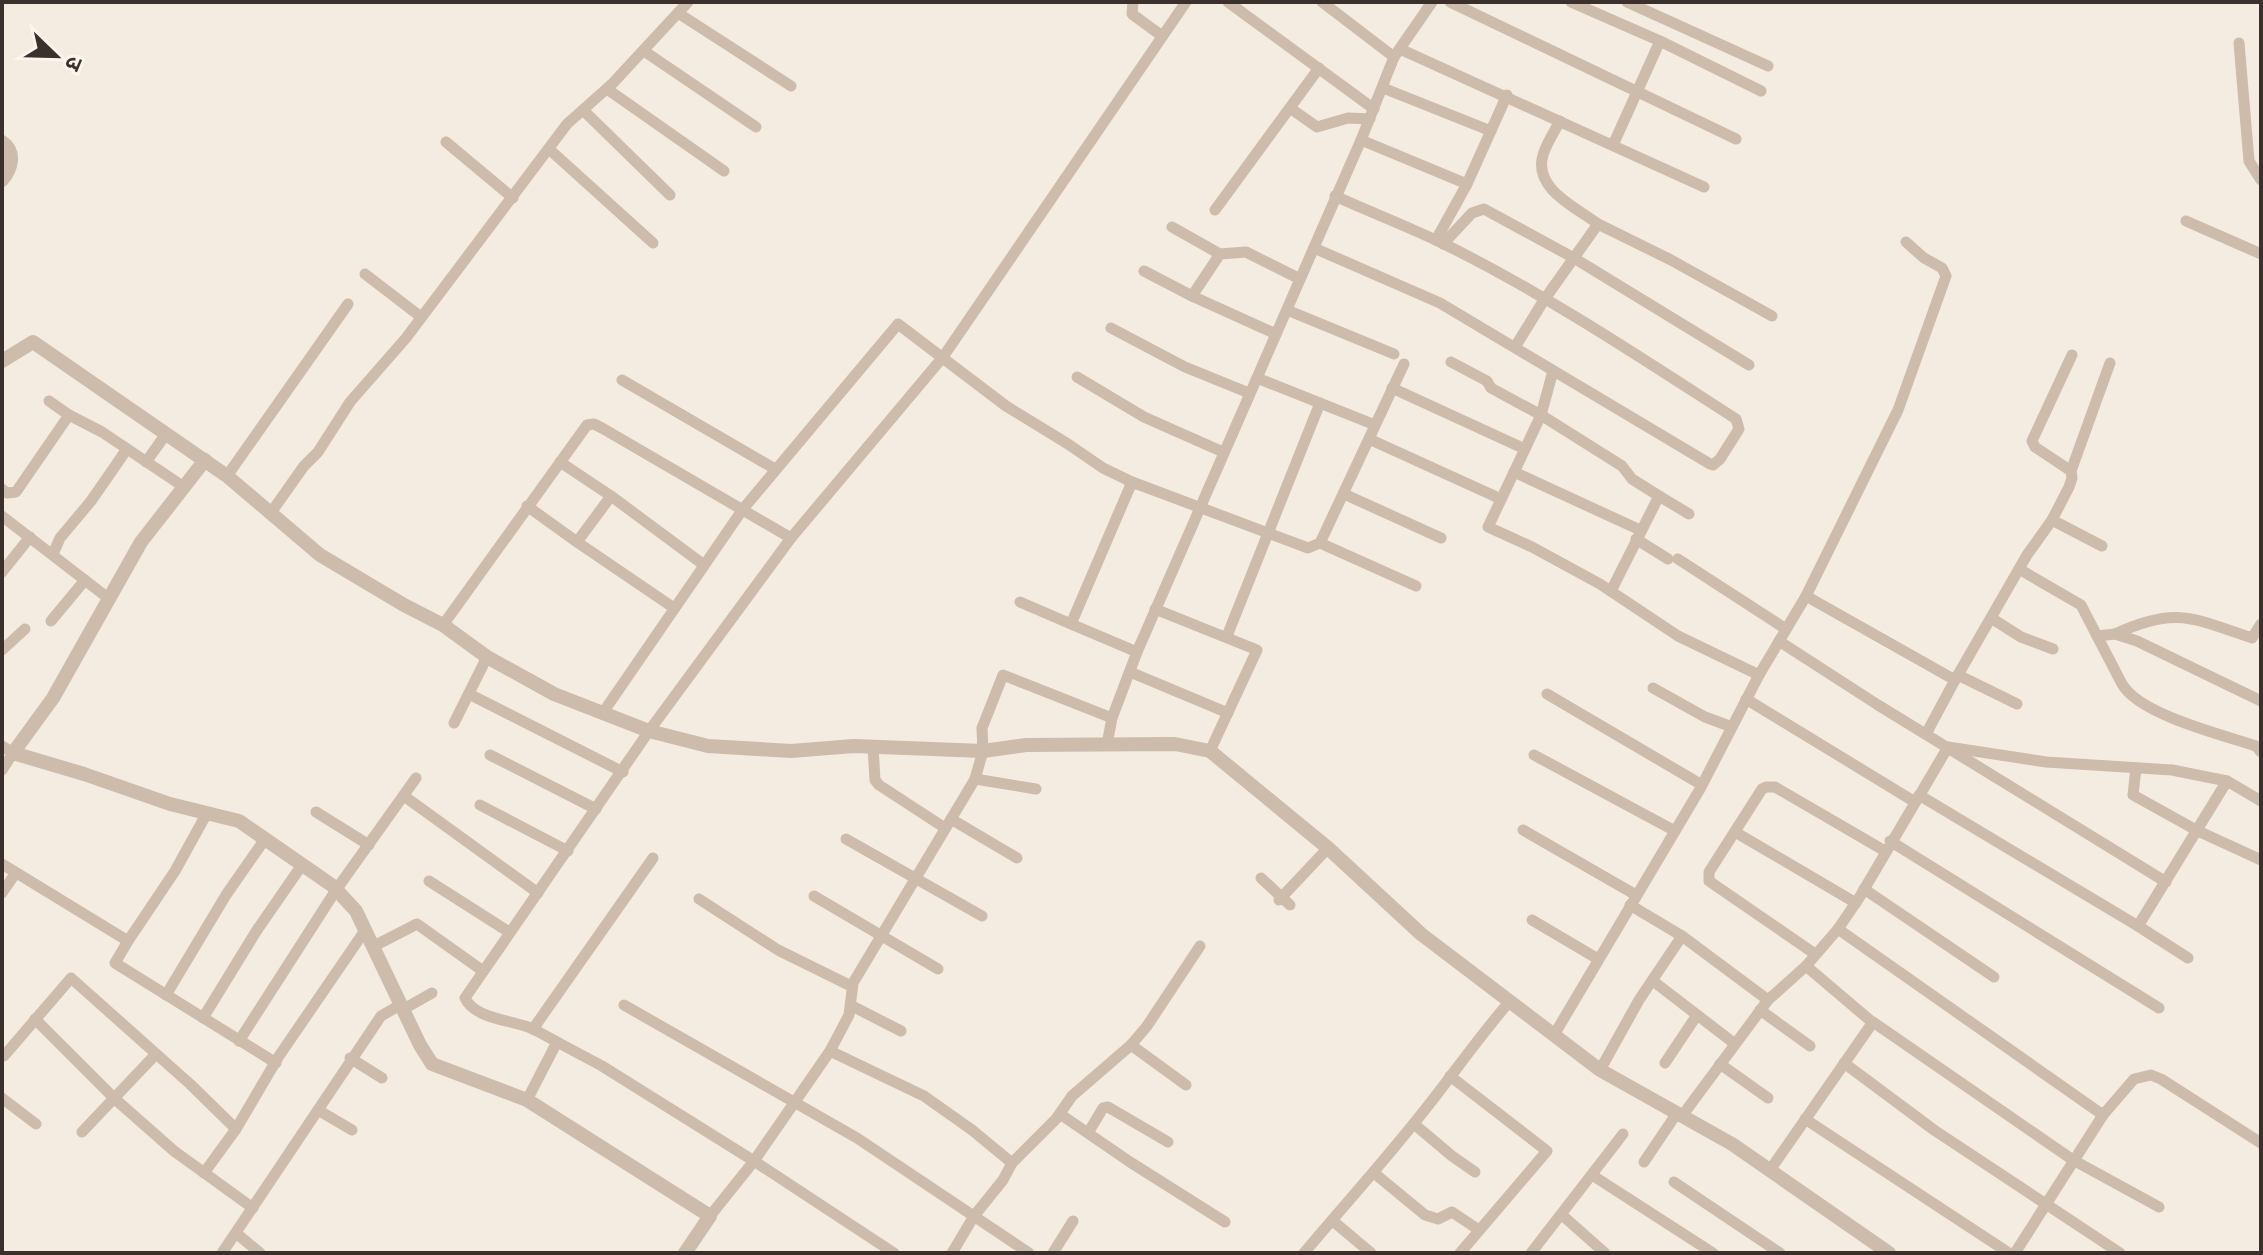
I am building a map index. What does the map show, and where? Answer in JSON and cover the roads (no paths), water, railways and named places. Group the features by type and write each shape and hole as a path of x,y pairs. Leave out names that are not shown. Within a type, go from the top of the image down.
{"street":[{"path":"270,514 304,466 318,452 350,402 421,317 567,124 607,89 688,2"},
{"path":"1133,2 1132,14 1162,36"},
{"path":"894,1253 602,1066 533,1029 482,1013 468,1004 465,998 649,731 791,538 943,357 1186,2"},
{"path":"1228,2 1319,68 1372,114"},
{"path":"1322,2 1397,53 1507,95 1704,187"},
{"path":"1450,2 1736,139"},
{"path":"1571,2 1660,41 1761,91"},
{"path":"1627,2 1768,66"},
{"path":"1107,744 1112,718 1137,652 1223,452 1397,53 1428,3"},
{"path":"678,13 791,86"},
{"path":"1613,145 1660,41"},
{"path":"2239,43 2249,161 2261,180"},
{"path":"644,51 756,127"},
{"path":"1215,210 1319,68"},
{"path":"1383,88 1491,131"},
{"path":"607,89 724,171"},
{"path":"1439,242 1507,95"},
{"path":"1290,108 1317,127 1372,114"},
{"path":"583,110 670,195"},
{"path":"1560,121 1542,157 1543,178 1553,191 1598,224 1772,316"},
{"path":"1361,140 1467,184"},
{"path":"2,142 9,150 11,163 2,180"},
{"path":"446,142 513,198"},
{"path":"549,149 653,243"},
{"path":"1314,248 1440,303 1710,464 1720,459 1739,429 1736,419 1544,300 1439,242 1335,196"},
{"path":"1439,242 1472,213 1484,209 1574,258 1749,365"},
{"path":"2186,221 2261,254"},
{"path":"1515,347 1598,224"},
{"path":"1172,227 1220,254 1246,252 1300,279"},
{"path":"1554,1035 1702,785 1759,675 1806,596 1898,410 1946,276 1942,268 1924,258 1906,242"},
{"path":"1192,296 1220,254"},
{"path":"1144,271 1276,334"},
{"path":"365,274 421,317"},
{"path":"227,476 348,304"},
{"path":"1287,310 1394,354"},
{"path":"602,714 743,509 898,324 1006,406 1103,468 1136,484 1308,548 1320,543 1404,364"},
{"path":"1111,328 1185,367 1249,393"},
{"path":"2,361 33,342 227,476 320,555 443,625 487,657 554,694 649,731 708,746 791,751 873,747 983,751 1026,745 1107,744 1175,744 1210,751 1328,848 1421,934 1600,1070 1732,1144 1889,1253"},
{"path":"2071,471 2035,447 2032,441 2072,355"},
{"path":"1451,362 1487,381 1491,388 1622,466 1632,479 1689,514"},
{"path":"1926,734 2069,487 2071,471 2110,363"},
{"path":"1553,371 1541,415 1488,527 1532,547 1611,591 1678,636 1759,675"},
{"path":"1077,377 1144,417 1223,452"},
{"path":"1257,378 1375,425"},
{"path":"622,380 775,469"},
{"path":"1392,388 1525,449"},
{"path":"49,401 184,487"},
{"path":"1227,636 1320,403"},
{"path":"2,489 7,493 16,492 69,415"},
{"path":"443,625 587,425 594,424 791,538"},
{"path":"146,462 166,434"},
{"path":"1369,439 1501,499"},
{"path":"53,554 60,538 91,501 127,449"},
{"path":"2,770 8,749 53,698 141,542 205,460"},
{"path":"560,462 704,565"},
{"path":"1514,472 1638,535 1786,629"},
{"path":"1071,624 1132,482 1136,484"},
{"path":"1344,494 1441,538"},
{"path":"577,542 611,496"},
{"path":"1611,591 1659,496"},
{"path":"527,506 674,608"},
{"path":"2,516 108,598"},
{"path":"2052,520 2102,546"},
{"path":"2,572 30,537"},
{"path":"1320,543 1416,586"},
{"path":"2019,569 2081,605 2122,684 2131,695 2164,715 2256,746 2261,752"},
{"path":"51,621 85,580"},
{"path":"1806,596 1957,678 2017,704"},
{"path":"1020,602 1137,652"},
{"path":"1155,609 1257,650 1210,751"},
{"path":"2097,636 2115,634 2168,616 2193,618 2256,640 2261,624"},
{"path":"1991,618 2021,637 2053,649"},
{"path":"2,650 25,629"},
{"path":"2115,634 2157,650 2261,701"},
{"path":"1779,641 2166,882"},
{"path":"454,723 487,657"},
{"path":"1130,672 1228,713"},
{"path":"685,1253 754,1161 830,1051 852,1006 851,986 975,779 983,751 982,728 1003,675 1112,718"},
{"path":"1653,688 1705,717 1732,727"},
{"path":"469,694 623,772"},
{"path":"1547,694 1702,785"},
{"path":"1746,699 2188,958"},
{"path":"873,747 875,780 879,785 1017,858"},
{"path":"1644,1162 1768,1000 1806,966 1838,929 1948,747"},
{"path":"1948,747 2046,762 2172,770 2227,781 2259,800 2261,785"},
{"path":"8,749 170,804 239,821 336,890 356,911 401,1008 432,1064 527,1100 710,1216"},
{"path":"490,755 596,809"},
{"path":"1534,755 1675,831"},
{"path":"2136,768 2133,795 2198,831 2261,860"},
{"path":"239,1041 336,890 416,778"},
{"path":"975,779 1036,789"},
{"path":"2138,926 2227,781"},
{"path":"1815,954 1709,881 1709,872 1762,789 1770,786 1888,846 2159,1008"},
{"path":"404,796 538,893"},
{"path":"480,805 568,851"},
{"path":"316,812 369,845"},
{"path":"207,813 175,871 115,963 276,1063"},
{"path":"1523,830 1633,900 1768,1000"},
{"path":"1735,832 1856,903"},
{"path":"166,995 226,895 265,839"},
{"path":"846,839 982,916"},
{"path":"1261,878 1284,901 1328,848"},
{"path":"533,1029 653,858"},
{"path":"2,864 128,941"},
{"path":"203,1018 257,930 302,865"},
{"path":"2,893 15,874"},
{"path":"429,881 509,932"},
{"path":"1864,889 1994,977"},
{"path":"814,896 938,969"},
{"path":"699,899 778,950 851,986"},
{"path":"1532,920 1598,959"},
{"path":"374,946 417,924 483,971"},
{"path":"204,1173 366,929"},
{"path":"1838,929 2103,1115"},
{"path":"1600,1070 1682,936"},
{"path":"952,1253 1012,1163 1034,1144 1072,1096 1131,1045 1200,946"},
{"path":"1806,966 1872,1022 2073,1160 2159,1207"},
{"path":"3,1057 71,978 236,1129"},
{"path":"1653,981 1735,1044"},
{"path":"222,1253 381,1016 432,993"},
{"path":"1304,1253 1374,1173 1475,1041 1510,1001"},
{"path":"624,1005 857,1138 1029,1253"},
{"path":"852,1006 901,1031"},
{"path":"1760,1010 1810,1046"},
{"path":"1665,1063 1697,1015"},
{"path":"35,1019 115,1099 174,1151 253,1208"},
{"path":"1770,1170 1872,1022"},
{"path":"527,1100 557,1042"},
{"path":"1131,1045 1186,1085"},
{"path":"830,1051 924,1096 1012,1163"},
{"path":"82,1132 156,1054"},
{"path":"350,1058 382,1078"},
{"path":"1844,1063 1913,1115 2120,1253"},
{"path":"1720,1064 1768,1098"},
{"path":"1805,1119 2012,1253 2103,1115 2134,1079 2151,1075 2261,1143"},
{"path":"1450,1076 1547,1151 1460,1253"},
{"path":"2,1098 36,1124"},
{"path":"1088,1133 1103,1108 1108,1107 1168,1142"},
{"path":"318,1110 352,1130"},
{"path":"1060,1114 1225,1222"},
{"path":"1414,1124 1475,1172"},
{"path":"1531,1253 1623,1134"},
{"path":"1374,1173 1425,1215 1438,1219 1452,1212 1479,1230"},
{"path":"1592,1175 1713,1253"},
{"path":"1674,1182 1780,1253"},
{"path":"1562,1215 1605,1253"},
{"path":"1053,1253 1073,1221"},
{"path":"1333,1221 1371,1253"},
{"path":"236,1233 260,1253"}]}
